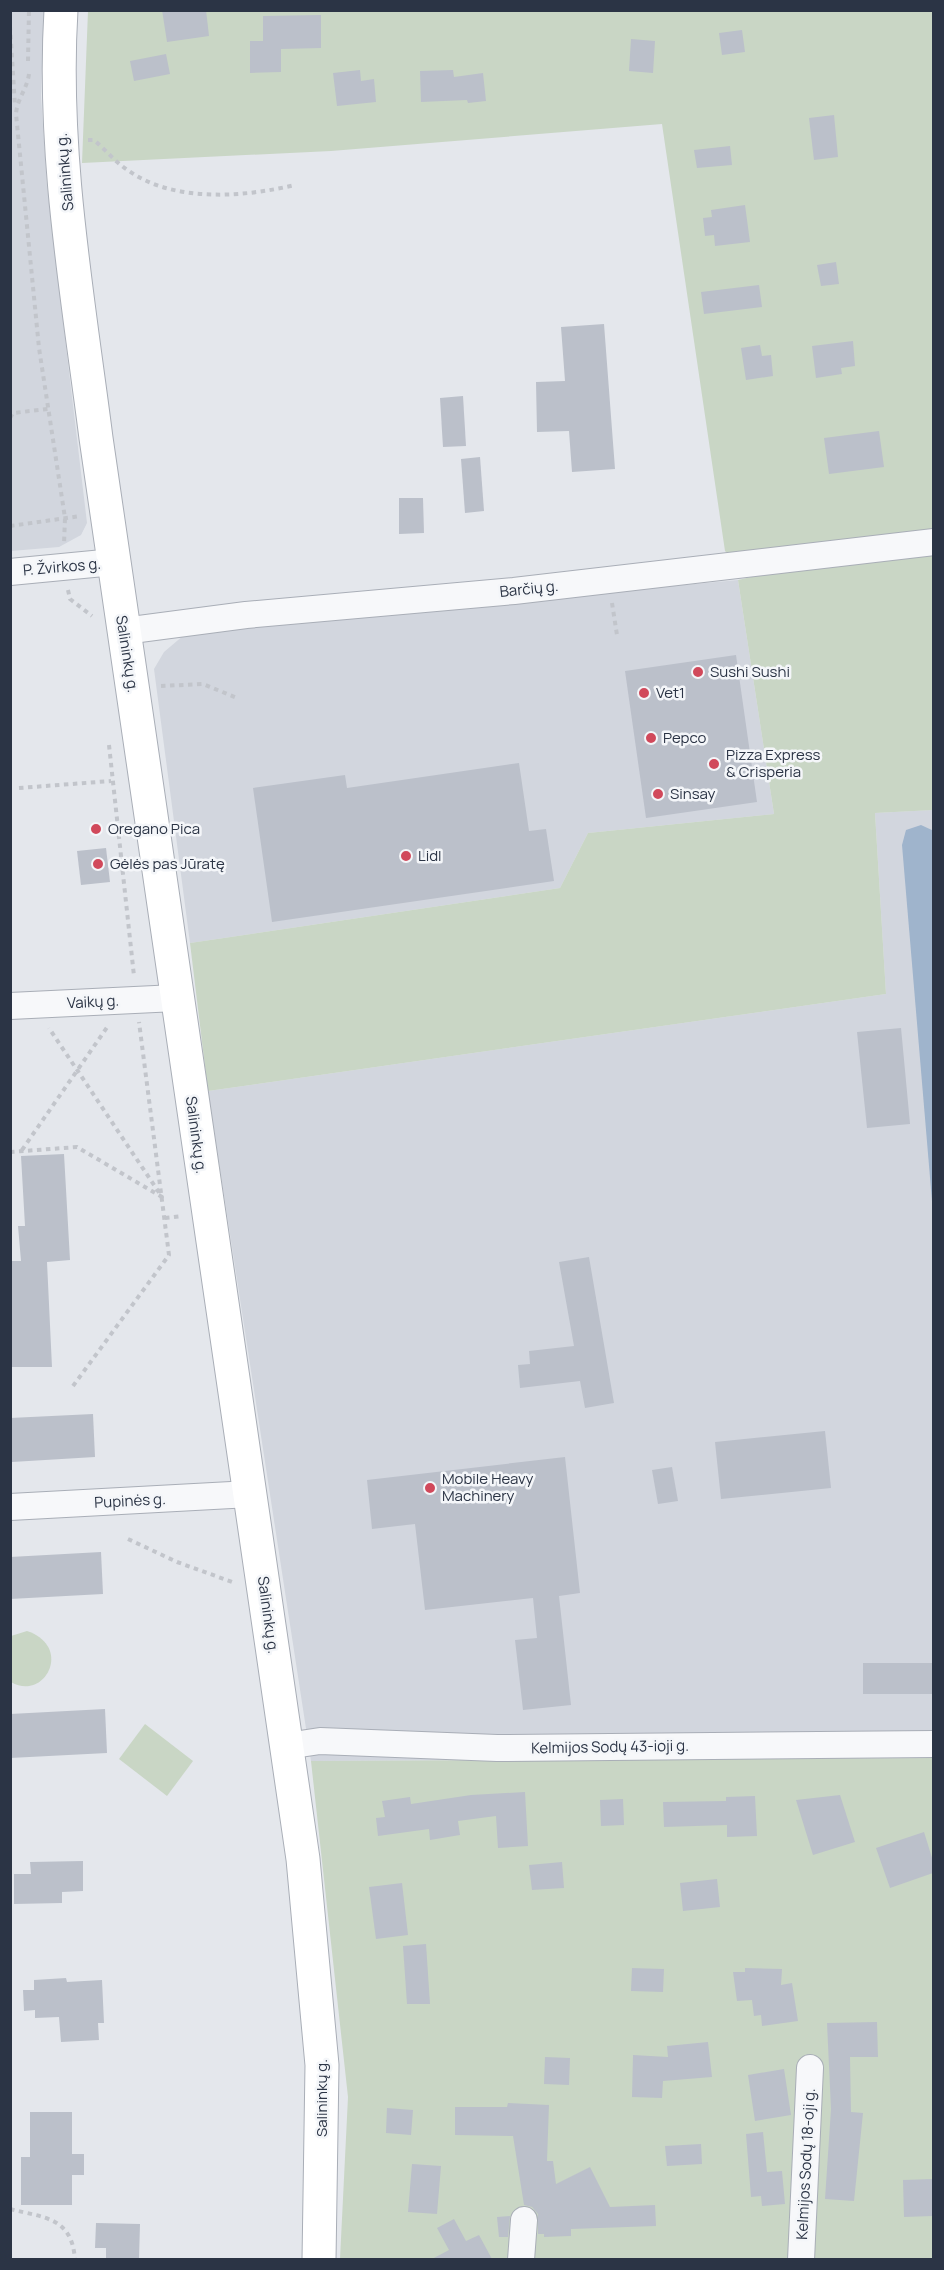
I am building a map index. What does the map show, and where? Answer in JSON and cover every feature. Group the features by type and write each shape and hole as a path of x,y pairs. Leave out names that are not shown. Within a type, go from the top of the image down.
{"main road":[{"name":"Salininkų g.","path":"61,10 59,47 62,141 72,246 114,562 109,626 133,688 176,998 303,1859 320,2019 322,2132 319,2259"}],"street":[{"name":"Barčių g.","path":"109,626 609,580 933,543"},
{"name":"P. Žvirkos g.","path":"10,572 114,562"},
{"name":"Vaikų g.","path":"22,1005 176,998"},
{"name":"Pupinės g.","path":"10,1507 250,1494"},
{"name":"Kelmijos Sodų 43-ioji g.","path":"287,1746 320,1741 497,1748 933,1744"},
{"name":"Kelmijos Sodų 18-oji g.","path":"801,2259 810,2068"},
{"path":"521,2259 524,2220"}],"path":[{"path":"16,110 29,75 29,10"},
{"path":"10,26 39,348 65,518 66,567 70,599 109,626"},
{"path":"62,141 94,140 129,172 157,184 195,194 248,195 295,185"},
{"path":"10,418 13,413 48,408"},
{"path":"10,526 107,512"},
{"path":"609,580 616,635"},
{"path":"133,688 204,684 237,698"},
{"path":"73,1386 169,1255 132,1000 108,736"},
{"path":"19,788 111,781"},
{"path":"21,1151 77,1070 132,1000"},
{"path":"22,1005 77,1070 162,1197"},
{"path":"10,1152 77,1147 162,1197"},
{"path":"128,1539 177,1562 243,1586 266,1605"},
{"path":"10,2209 54,2220 63,2226 70,2233 75,2259"}],"shaded area":[{"path":"11,10 44,11 41,96 47,186 87,523 81,535 59,547 11,551"},
{"path":"738,580 774,814 588,833 560,888 190,943 154,669 164,652 184,635 197,630"},
{"path":"933,810 933,1758 311,1761 208,1091 886,994 875,813"}],"green space":[{"path":"88,11 933,11 934,810 875,813 886,994 208,1091 190,943 560,888 588,833 774,814 738,580 751,577 725,551 662,124 331,151 82,163"},
{"path":"27,1631 41,1639 49,1649 51,1659 49,1670 43,1679 34,1685 23,1686 11,1682 11,1636"},
{"path":"145,1724 193,1761 167,1796 119,1759"},
{"path":"933,1758 933,2259 340,2259 348,2097 311,1761"}],"water":[{"path":"921,825 934,831 933,1213 902,845 906,830"}],"building":[{"path":"162,10 206,10 209,36 167,42"},
{"path":"321,15 321,48 281,49 281,72 250,73 250,41 263,41 263,16"},
{"path":"742,30 745,52 722,55 719,33"},
{"path":"631,39 655,41 653,73 629,71"},
{"path":"166,54 170,74 134,81 130,61"},
{"path":"360,70 361,81 374,79 376,102 337,106 333,73"},
{"path":"453,70 454,77 483,73 486,101 421,102 420,71"},
{"path":"834,115 838,157 814,160 809,118"},
{"path":"730,146 732,165 697,168 694,150"},
{"path":"745,205 750,242 715,246 714,235 705,236 703,218 712,217 711,210"},
{"path":"836,262 839,284 821,286 817,265"},
{"path":"759,285 762,307 704,314 701,292"},
{"path":"604,324 615,469 572,472 569,431 537,432 536,382 565,381 561,327"},
{"path":"853,341 855,366 841,368 842,374 816,378 812,346"},
{"path":"760,345 762,356 771,355 773,376 746,380 741,348"},
{"path":"463,396 466,446 443,447 440,398"},
{"path":"879,431 884,467 829,474 824,438"},
{"path":"480,457 484,511 465,513 461,459"},
{"path":"399,498 423,498 424,533 399,534"},
{"path":"736,655 757,802 646,818 625,671"},
{"name":"Lidl","path":"519,763 529,831 546,829 554,881 272,922 253,788 345,775 347,788"},
{"path":"106,848 110,882 81,885 77,851"},
{"path":"901,1028 910,1124 867,1128 857,1032"},
{"path":"64,1154 70,1260 47,1262 52,1367 10,1367 10,1261 21,1261 18,1226 25,1226 21,1156"},
{"path":"589,1257 614,1403 585,1408 580,1381 520,1388 518,1365 530,1364 529,1351 574,1346 559,1262"},
{"path":"93,1414 95,1457 12,1462 10,1418"},
{"path":"825,1431 831,1488 721,1499 715,1442"},
{"path":"565,1457 580,1593 559,1596 571,1705 523,1710 515,1640 537,1638 533,1598 425,1610 415,1524 372,1529 367,1480"},
{"path":"672,1467 678,1501 658,1504 652,1470"},
{"path":"101,1552 103,1594 10,1599 10,1557"},
{"path":"863,1663 933,1663 933,1694 863,1694"},
{"path":"105,1709 107,1753 10,1758 10,1714"},
{"path":"525,1792 528,1846 498,1848 496,1816 458,1821 460,1835 430,1840 429,1829 378,1836 376,1818 385,1817 382,1801 410,1797 411,1804 471,1795"},
{"path":"840,1795 855,1842 813,1855 796,1800"},
{"path":"755,1796 757,1836 727,1837 727,1825 664,1827 663,1802 726,1801 726,1797"},
{"path":"623,1799 624,1825 601,1826 600,1800"},
{"path":"924,1832 933,1861 933,1873 890,1888 876,1848"},
{"path":"83,1861 83,1891 62,1892 62,1903 14,1904 14,1874 31,1874 30,1862"},
{"path":"562,1862 564,1888 532,1890 529,1865"},
{"path":"717,1879 720,1907 683,1911 680,1883"},
{"path":"402,1883 408,1935 376,1939 369,1887"},
{"path":"426,1944 430,2004 407,2004 403,1946"},
{"path":"632,1968 664,1969 663,1992 631,1991"},
{"path":"745,1968 782,1969 781,1985 792,1983 798,2021 762,2026 761,2015 754,2016 752,2000 737,2001 733,1972 745,1972"},
{"path":"66,1978 67,1982 102,1980 104,2023 98,2023 99,2040 61,2042 59,2017 35,2018 35,2010 24,2011 23,1990 34,1990 34,1980"},
{"path":"877,2022 878,2057 850,2057 851,2112 863,2113 854,2201 825,2199 831,2109 827,2023"},
{"path":"708,2042 712,2077 663,2081 662,2098 632,2097 633,2055 668,2057 667,2046"},
{"path":"545,2057 570,2058 569,2085 544,2084"},
{"path":"784,2069 791,2115 755,2121 748,2075"},
{"path":"508,2103 549,2105 547,2161 553,2161 556,2184 590,2167 610,2207 655,2205 656,2226 571,2229 571,2236 544,2237 544,2234 538,2234 538,2214 532,2207 524,2205 513,2136 455,2135 455,2107 507,2107"},
{"path":"387,2108 413,2110 411,2135 386,2133"},
{"path":"30,2112 72,2112 72,2154 84,2154 84,2175 72,2175 72,2205 21,2205 21,2157 30,2157"},
{"path":"763,2132 767,2172 782,2171 785,2204 762,2206 761,2196 751,2197 746,2134"},
{"path":"701,2144 702,2164 667,2166 665,2146"},
{"path":"412,2164 441,2166 437,2214 408,2212"},
{"path":"933,2179 933,2216 904,2217 903,2180"},
{"path":"510,2216 508,2237 499,2237 497,2217"},
{"path":"454,2219 466,2241 479,2235 492,2259 432,2259 449,2250 437,2228"},
{"path":"96,2223 140,2224 139,2259 106,2259 106,2248 95,2248"}],"place":[{"name":"Sushi Sushi","path":"698,672"},
{"name":"Vet1","path":"644,693"},
{"name":"Pepco","path":"651,738"},
{"name":"Pizza Express & Crisperia","path":"714,764"},
{"name":"Sinsay","path":"658,794"},
{"name":"Oregano Pica","path":"96,829"},
{"name":"Lidl","path":"406,856"},
{"name":"Gėlės pas Jūratę","path":"98,864"},
{"name":"Mobile Heavy Machinery","path":"430,1488"}]}
